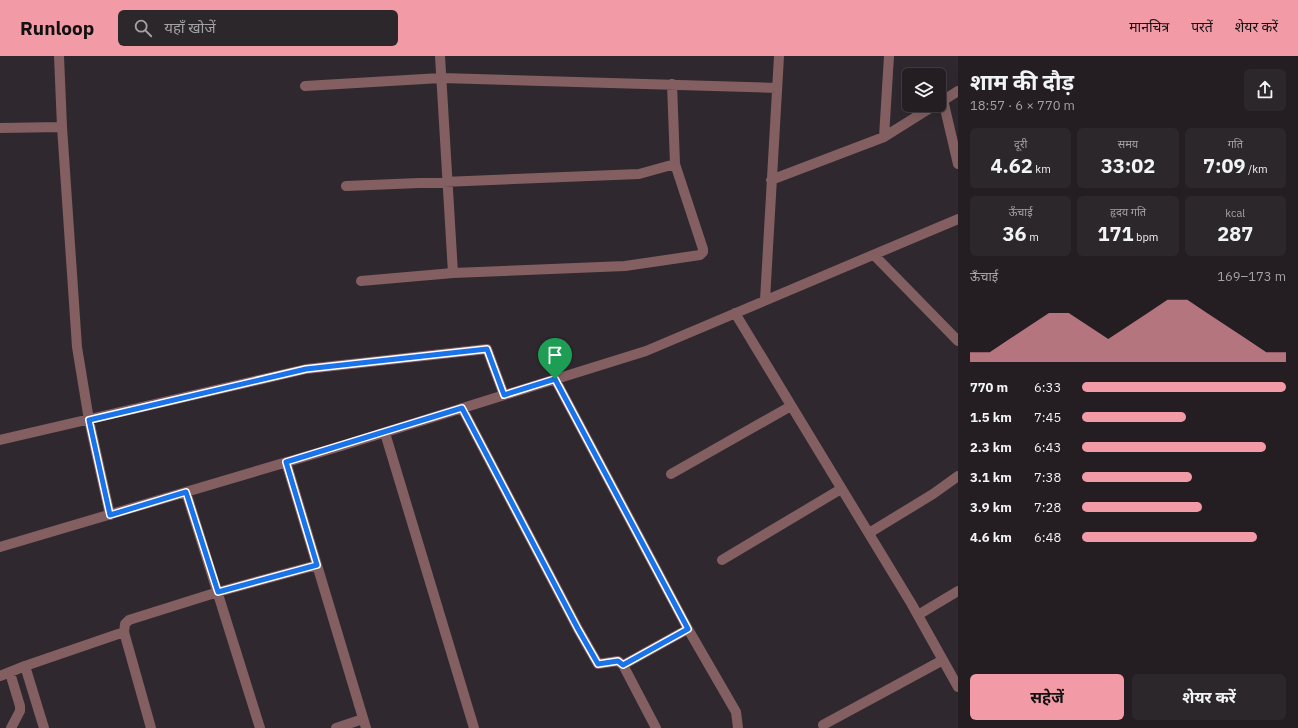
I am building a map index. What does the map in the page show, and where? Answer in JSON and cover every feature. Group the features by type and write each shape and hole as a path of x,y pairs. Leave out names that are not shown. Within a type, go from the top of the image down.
{"street":[{"path":"59,56 62,127 77,347 89,420 110,515"},
{"path":"440,56 453,272"},
{"path":"765,300 779,56"},
{"path":"884,137 888,56"},
{"path":"305,86 441,78 777,88"},
{"path":"361,281 453,272 625,266 700,255 703,252 702,246 675,164 672,84"},
{"path":"946,98 958,91"},
{"path":"771,180 884,137 923,112"},
{"path":"942,112 958,164"},
{"path":"0,128 62,127"},
{"path":"346,186 639,174 675,164"},
{"path":"0,548 385,433 646,351 958,219"},
{"path":"874,254 958,341"},
{"path":"735,313 918,615 958,687"},
{"path":"0,440 306,369 487,349 504,395"},
{"path":"555,379 688,629 736,712 738,728"},
{"path":"671,474 791,406"},
{"path":"462,408 578,629 598,664 618,661 623,665 656,728"},
{"path":"385,433 474,728"},
{"path":"286,462 364,724 336,728"},
{"path":"868,533 933,494 958,476"},
{"path":"722,560 841,489"},
{"path":"186,492 260,728"},
{"path":"151,728 124,632 125,624 129,620 218,592 317,565"},
{"path":"918,615 958,591"},
{"path":"623,665 688,629"},
{"path":"12,728 20,711 20,706 5,674 124,632"},
{"path":"823,725 943,660"},
{"path":"25,666 44,728"}],"route":[{"path":"487,349 504,395 555,379 688,629 623,665 618,661 598,664 578,629 462,408 286,462 317,565 218,592 186,492 110,515 89,420 306,369 422,358 487,349"}]}
